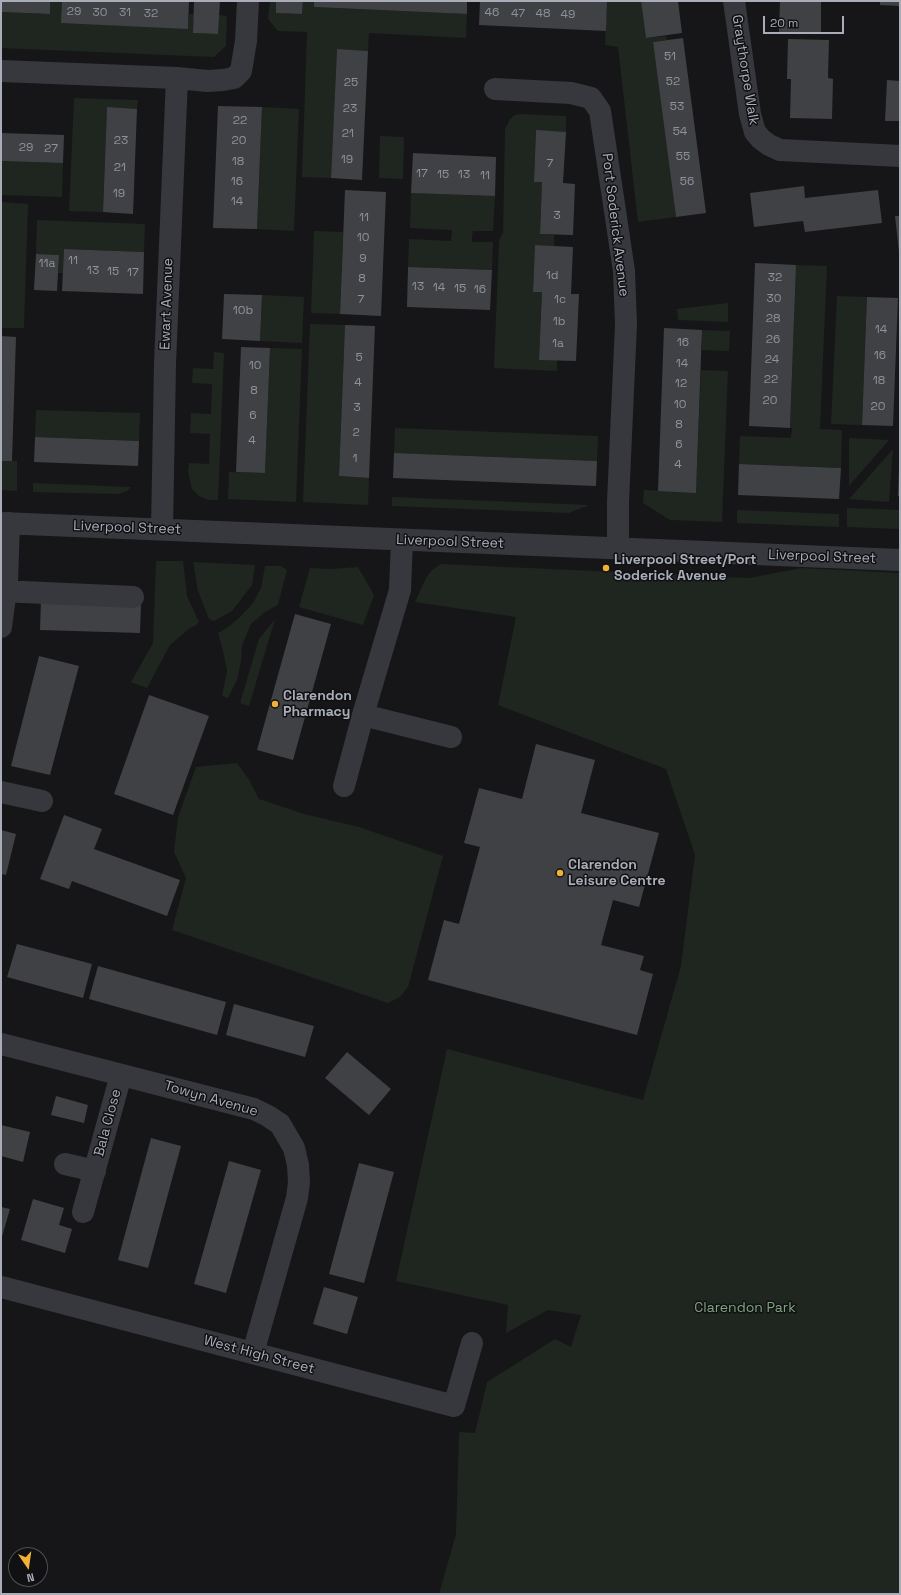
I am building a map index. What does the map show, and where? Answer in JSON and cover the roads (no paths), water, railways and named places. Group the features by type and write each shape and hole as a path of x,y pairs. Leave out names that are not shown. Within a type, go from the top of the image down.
{"street":[{"path":"1,71 177,78 207,81 234,78 241,71 244,59 248,1"},
{"name":"Graythorpe Walk","path":"734,1 750,114 755,132 761,139 780,150 900,156"},
{"name":"Ewart Avenue","path":"162,529 164,364 177,78"},
{"name":"Port Soderick Avenue","path":"495,89 572,93 591,98 600,111 624,271 626,324 618,502 618,548"},
{"path":"1,627 5,523"},
{"name":"Liverpool Street","path":"5,523 900,560"},
{"path":"344,786 363,714 400,590 402,540"},
{"path":"3,591 133,597"},
{"path":"363,714 451,737"},
{"path":"1,792 42,801"},
{"name":"Towyn Avenue","path":"1,1044 254,1109 280,1124 294,1148 298,1165 299,1182 297,1198 253,1353"},
{"name":"Bala Close","path":"83,1212 121,1075"},
{"name":"Bala Close","path":"65,1164 95,1171"},
{"name":"West High Street","path":"1,1288 454,1406 472,1343"}],"place":[{"name":"Liverpool Street/Port Soderick Avenue","path":"606,568"},
{"name":"Clarendon Pharmacy","path":"275,704"},
{"name":"Clarendon Leisure Centre","path":"560,873"}],"park label":[{"name":"Clarendon Park","path":"745,1308"}]}
